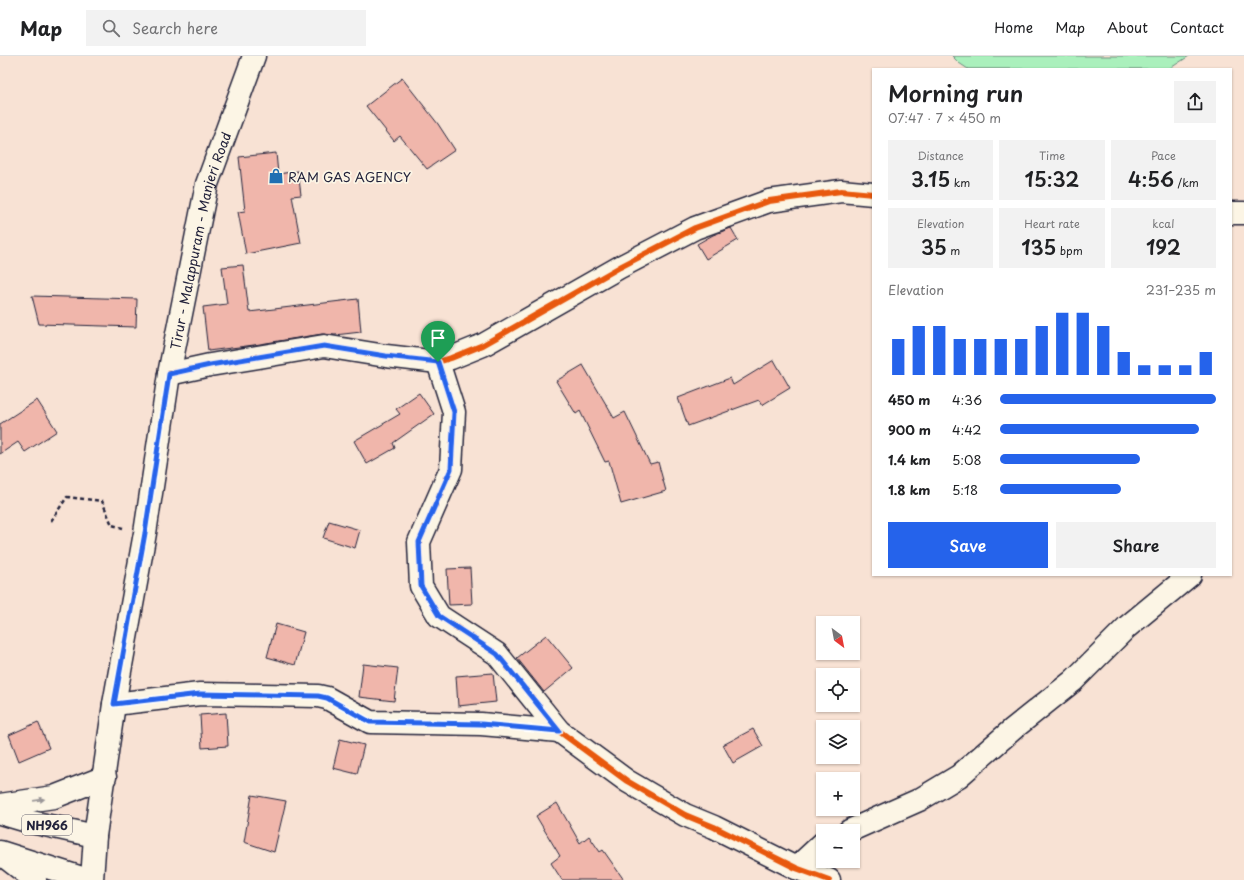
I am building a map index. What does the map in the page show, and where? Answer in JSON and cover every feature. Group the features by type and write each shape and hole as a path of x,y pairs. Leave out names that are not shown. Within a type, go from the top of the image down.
{"main road":[{"name":"Tirur - Malappuram - Manjeri Road","path":"92,880 95,836 105,777 114,704 145,533 169,374 208,184 254,56"},
{"path":"169,374 210,365 324,346 386,356 438,362 484,345 620,267 695,228 769,201 841,191 872,194"},
{"path":"1232,213 1244,213"},
{"path":"438,362 454,412 451,469 419,542 421,586 439,616 497,654 559,731 627,781 685,815 714,827 796,868 829,880"},
{"path":"860,826 920,800 959,776 1013,729 1073,681 1127,627 1189,576"},
{"path":"114,704 200,694 318,696 327,698 370,722 481,724 559,731"},
{"path":"0,805 54,797 105,777"},
{"name":"NH966","path":"0,813 27,821 95,836"},
{"path":"796,868 816,849"},
{"path":"0,852 34,880"},
{"path":"0,852 88,880"}],"path":[{"path":"51,521 67,497 102,501 112,525 145,533"}],"green space":[{"path":"952,56 1189,56 1171,68 966,68"}],"building":[{"path":"402,78 438,124 455,150 427,169 400,136 394,141 366,106"},
{"path":"276,153 278,174 298,171 301,195 292,196 301,243 246,254 238,212 245,211 239,157"},
{"path":"731,228 738,240 706,259 697,244 713,235"},
{"path":"243,265 249,312 358,299 361,332 335,335 322,334 208,351 203,307 227,304 222,267"},
{"path":"32,296 137,299 136,327 39,324"},
{"path":"774,360 790,388 762,405 759,400 688,426 678,398 730,378 733,385"},
{"path":"583,365 614,418 625,412 650,464 658,462 666,491 621,504 609,461 605,462 580,411 576,414 556,381"},
{"path":"419,393 434,414 393,443 395,448 367,464 354,441 400,414 396,409"},
{"path":"37,400 57,431 25,452 18,442 0,454 0,424"},
{"path":"329,521 360,530 355,548 323,538"},
{"path":"470,568 472,604 449,605 447,569"},
{"path":"276,624 304,632 295,665 267,657"},
{"path":"546,635 573,668 544,692 517,658"},
{"path":"363,664 398,668 394,701 359,697"},
{"path":"493,673 496,702 458,706 456,676"},
{"path":"226,713 228,746 202,748 200,715"},
{"path":"38,722 49,748 19,761 9,735"},
{"path":"753,729 763,746 733,763 723,745"},
{"path":"340,739 364,745 357,774 333,768"},
{"path":"252,795 286,801 274,852 244,842"},
{"path":"557,803 580,843 589,836 600,852 603,850 624,880 562,880 551,863 560,856 536,816"}],"cycle path":[{"path":"169,374 210,365 324,346 386,356 438,362 483,345 620,267 695,228 769,201 841,191 872,194"},
{"path":"438,362 454,412 451,469 419,542 421,586 439,616 497,654 559,731 627,781 685,815 714,827 796,868 829,880"}],"place":[{"name":"RAM GAS AGENCY","path":"276,176"}],"route":[{"path":"324,346 386,356 438,362 454,412 451,469 419,542 421,586 439,616 497,654 559,731 481,724 370,722 327,698 318,696 200,694 114,704 145,533 169,374 267,354 324,346"}]}
